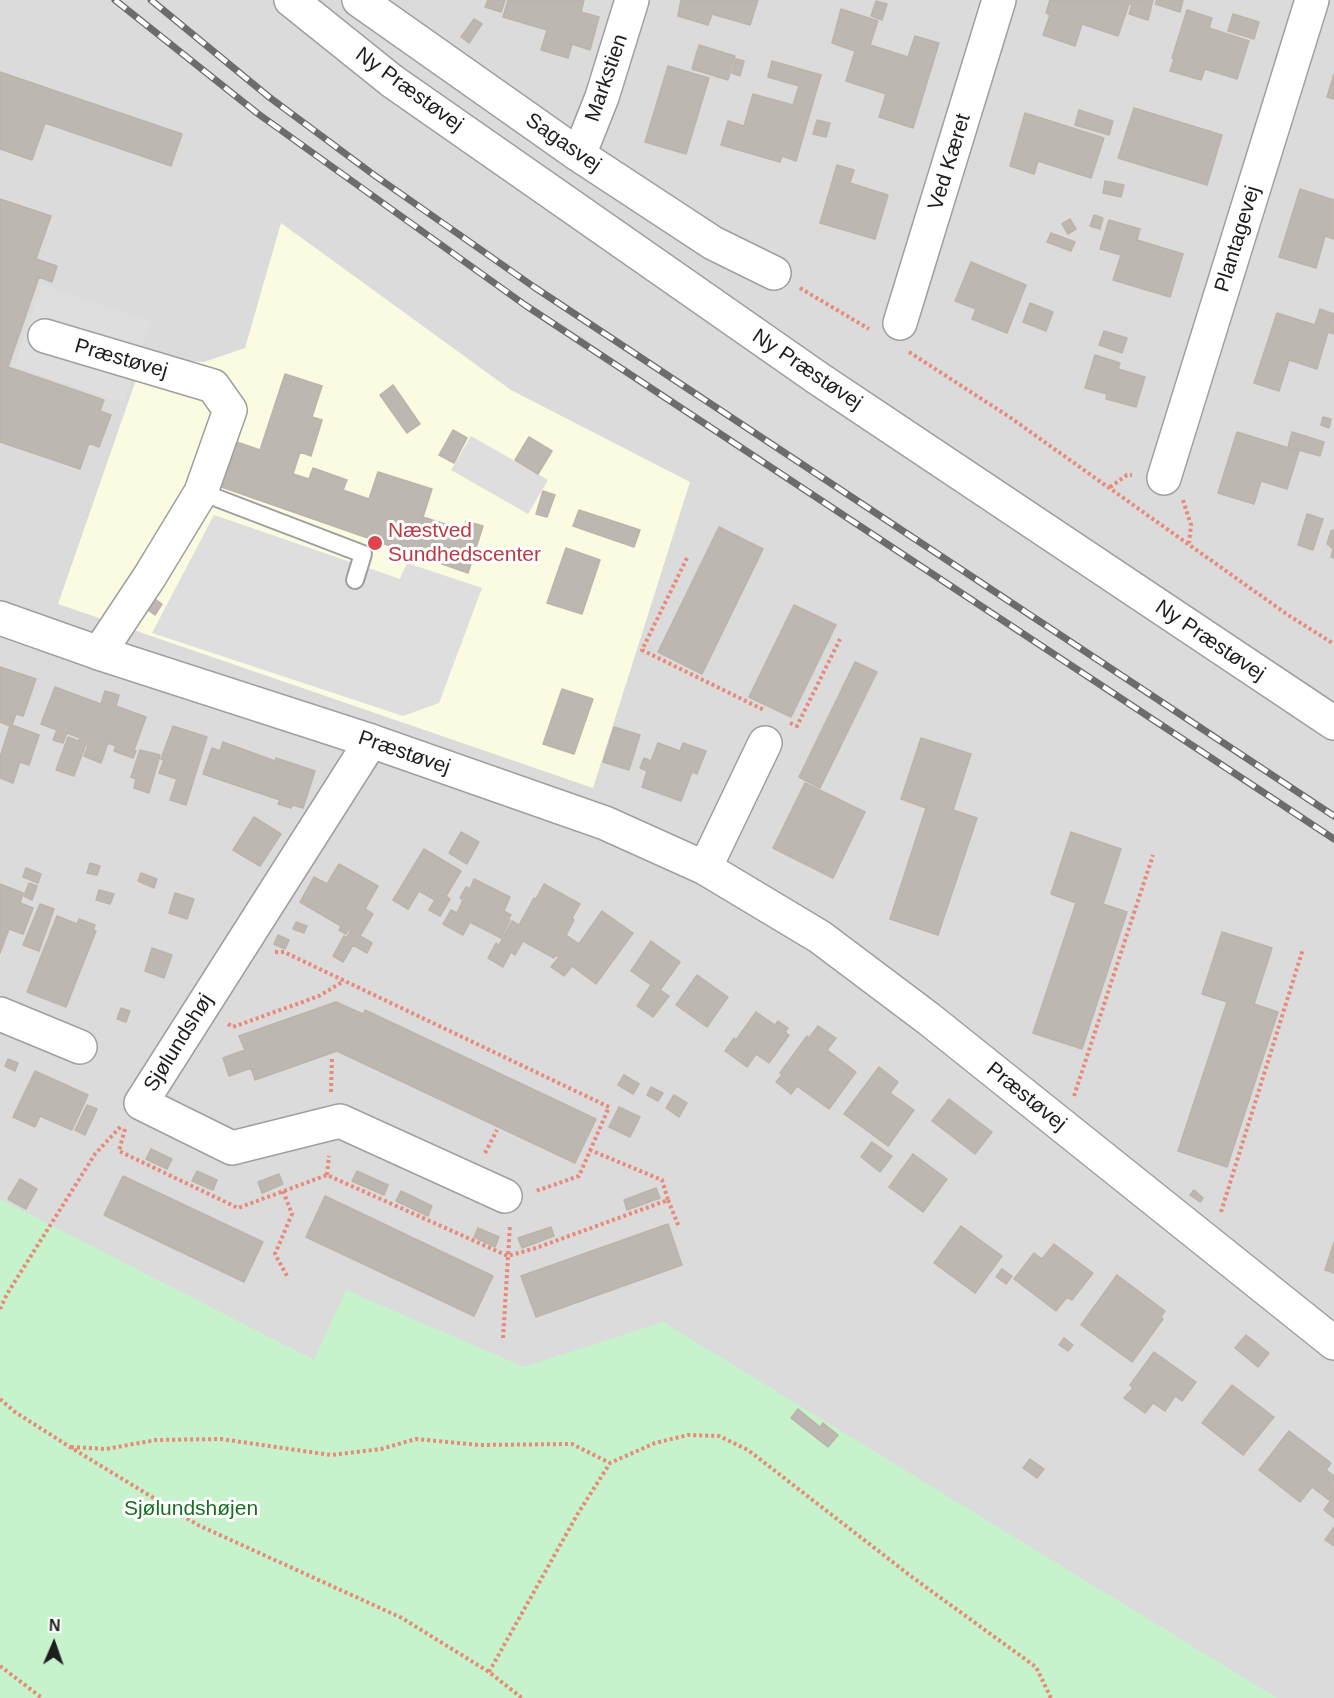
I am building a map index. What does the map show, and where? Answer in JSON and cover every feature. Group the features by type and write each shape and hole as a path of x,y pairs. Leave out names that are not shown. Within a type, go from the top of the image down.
{"street":[{"name":"Ny Præstøvej","path":"291,0 392,81 800,366 1334,723"},
{"name":"Sagasvej","path":"359,0 579,155 713,243 774,273"},
{"name":"Markstien","path":"579,155 602,97 632,0"},
{"name":"Ved Kæret","path":"891,334 999,0"},
{"name":"Plantagevej","path":"1164,478 1312,0"},
{"name":"Præstøvej","path":"45,336 213,386 230,410 201,492 150,576 99,653"},
{"name":"Præstøvej","path":"0,618 99,653 370,741 605,823 705,868 820,937 929,1019 1334,1343"},
{"path":"705,868 773,725"},
{"name":"Sjølundshøj","path":"370,741 141,1103 232,1148 340,1121 505,1196"},
{"path":"0,1014 80,1047"}],"lane":[{"path":"201,492 363,554 355,580"}],"path":[{"path":"774,273 891,334 1288,615 1334,644"},
{"path":"1164,478 1182,499 1191,525 1189,543"},
{"path":"687,558 642,650 773,725 797,726 840,639"},
{"path":"1064,1127 1153,855"},
{"path":"244,941 264,951 284,952 609,1107 579,1176 523,1195 505,1196 510,1222 502,1338"},
{"path":"1211,1245 1303,950"},
{"path":"202,1008 233,1027 319,996 344,981"},
{"path":"0,1309 7,1294 95,1154 129,1117 118,1151 238,1208 327,1175 508,1256 668,1200"},
{"path":"590,1150 662,1180 680,1227"},
{"path":"283,1191 292,1214 275,1254 287,1276"},
{"path":"0,1399 15,1412 198,1525 402,1618 489,1672 522,1698"},
{"path":"489,1672 577,1515 610,1462 655,1443 688,1435 719,1437 748,1450 912,1577 1036,1667 1051,1698"},
{"path":"70,1447 105,1449 156,1440 221,1439 331,1455 381,1449 416,1439 479,1445 572,1444 610,1462"},
{"path":"0,1666 42,1698"}],"shaded area":[{"path":"0,0 1334,0 1334,1698 0,1698"},
{"name":"Næstved Sundhedscenter","path":"281,223 511,390 690,482 593,788 58,604 146,351 184,361 204,362 245,348"},
{"path":"42,285 151,322 123,403 14,366"},
{"path":"471,436 548,480 528,514 451,470"},
{"path":"214,515 400,579 407,563 482,588 439,703 403,716 152,633"}],"green space":[{"name":"Sjølundshøjen","path":"0,1199 314,1360 346,1290 524,1367 663,1322 1277,1698 0,1698"}],"building":[{"path":"488,0 505,0 501,12 485,7"},
{"path":"508,0 584,0 581,12 599,17 590,50 572,44 568,58 541,50 547,30 503,17"},
{"path":"681,0 758,0 750,25 712,14 708,25 678,16"},
{"path":"1050,0 1153,0 1148,20 1129,14 1132,4 1129,4 1118,36 1082,24 1075,46 1043,35 1050,15 1046,13"},
{"path":"1157,0 1183,0 1180,12 1155,4"},
{"path":"876,1 887,4 882,20 871,16"},
{"path":"841,9 878,21 870,45 908,57 915,36 939,43 913,128 879,117 886,94 846,81 855,51 832,43"},
{"path":"1187,10 1212,18 1209,28 1249,41 1237,79 1205,69 1201,80 1170,71"},
{"path":"1233,14 1259,22 1254,39 1228,31"},
{"path":"474,19 482,24 469,43 461,37"},
{"path":"699,45 735,56 728,80 692,69"},
{"path":"736,59 744,61 740,76 732,73"},
{"path":"772,61 821,75 796,161 782,156 780,162 721,145 728,121 744,126 753,94 793,105 799,86 768,77"},
{"path":"668,66 709,78 686,154 645,142"},
{"path":"0,72 182,134 171,166 45,123 32,160 0,149"},
{"path":"1334,74 1334,99 1327,97"},
{"path":"1134,108 1222,135 1207,185 1118,158"},
{"path":"1079,110 1113,121 1109,135 1075,125"},
{"path":"1025,113 1104,138 1091,178 1038,161 1034,174 1010,166"},
{"path":"817,120 830,123 826,137 813,134"},
{"path":"837,165 854,170 850,183 888,195 875,239 820,223"},
{"path":"1105,181 1124,185 1121,197 1103,193"},
{"path":"1300,189 1334,200 1334,239 1325,236 1316,268 1279,257"},
{"path":"0,199 51,216 36,259 57,266 52,282 39,277 8,367 104,400 100,411 111,415 99,447 89,443 80,469 0,442"},
{"path":"1094,215 1103,218 1100,229 1090,226"},
{"path":"1070,219 1076,229 1068,234 1062,224"},
{"path":"1109,220 1140,229 1137,240 1183,254 1170,297 1113,280 1121,255 1100,249"},
{"path":"1051,233 1075,242 1071,251 1047,242"},
{"path":"971,262 1026,285 1007,333 972,319 976,309 955,301"},
{"path":"1030,303 1053,312 1046,331 1023,322"},
{"path":"1320,309 1334,314 1334,334 1328,332 1317,369 1289,360 1279,391 1254,383 1277,313 1315,325"},
{"path":"1104,331 1127,338 1122,353 1099,345"},
{"path":"1095,355 1120,363 1118,369 1145,377 1136,407 1106,399 1107,394 1085,388"},
{"path":"285,374 322,386 312,417 322,420 311,456 300,452 293,474 309,479 313,468 347,480 343,490 369,499 378,472 432,489 423,517 463,530 466,521 483,526 468,573 213,484 228,439 260,450"},
{"path":"393,385 420,424 407,433 380,395"},
{"path":"1323,417 1331,419 1329,428 1321,425"},
{"path":"453,430 467,438 454,463 439,455"},
{"path":"1237,432 1299,451 1287,489 1261,481 1254,504 1218,493"},
{"path":"1292,432 1324,442 1320,456 1288,447"},
{"path":"529,437 552,451 538,474 515,460"},
{"path":"543,491 555,495 547,517 536,514"},
{"path":"579,510 640,530 634,547 573,526"},
{"path":"1307,514 1323,519 1313,550 1298,545"},
{"path":"719,527 763,549 702,674 658,652"},
{"path":"1334,530 1334,558 1331,557 1333,549 1327,544 1331,531"},
{"path":"566,548 600,560 582,614 547,603"},
{"path":"152,597 162,604 155,615 145,608"},
{"path":"794,605 836,625 791,717 749,697"},
{"path":"855,662 877,672 820,788 799,777"},
{"path":"0,667 36,679 23,716 16,714 12,725 39,735 29,765 20,762 13,783 0,778 0,757 10,726 0,722"},
{"path":"55,687 101,704 105,691 119,695 116,706 146,717 133,758 114,751 116,746 108,743 101,763 84,756 88,745 86,744 74,776 56,770 68,737 79,741 80,738 67,733 63,743 53,740 57,730 41,724"},
{"path":"562,689 593,699 574,754 543,744"},
{"path":"173,726 207,737 186,805 170,800 177,779 159,773 164,760 161,759"},
{"path":"614,727 640,735 629,770 603,762"},
{"path":"921,738 971,754 953,810 977,818 938,935 890,919 926,808 901,799"},
{"path":"223,742 275,761 276,758 315,771 303,808 293,805 291,808 278,804 280,800 203,774 212,748 220,751"},
{"path":"658,743 680,751 683,743 706,751 697,774 692,772 681,801 642,787 647,771 640,768 644,758 651,761"},
{"path":"140,750 160,755 149,793 134,788 136,779 131,777"},
{"path":"805,783 865,812 833,878 773,848"},
{"path":"254,817 281,834 260,866 233,850"},
{"path":"461,832 479,842 467,864 449,853"},
{"path":"1071,832 1121,849 1103,904 1127,912 1082,1049 1033,1033 1076,903 1051,894"},
{"path":"424,849 461,871 446,896 450,899 440,916 429,910 435,900 419,891 408,909 393,900"},
{"path":"90,863 100,866 97,875 87,873"},
{"path":"339,864 378,886 365,909 373,914 360,936 372,943 367,953 353,945 343,962 333,956 344,936 347,937 351,930 349,929 346,934 339,930 341,926 300,902 314,877 327,884"},
{"path":"26,868 41,874 38,883 23,877"},
{"path":"141,873 157,879 154,888 138,881"},
{"path":"474,879 510,897 504,911 511,915 508,919 510,920 501,938 470,922 463,935 443,924 451,910 457,913 463,900 460,898 466,887 470,889"},
{"path":"29,883 37,886 32,900 24,896"},
{"path":"0,884 23,893 20,903 33,908 23,934 9,929 0,953"},
{"path":"544,884 580,904 566,935 579,944 602,911 633,933 596,984 572,966 564,976 551,967 559,957 555,955 554,958 523,941 515,955 511,952 503,967 488,958 496,943 499,945 512,921 519,925"},
{"path":"99,890 114,894 110,904 96,900"},
{"path":"175,893 194,899 187,919 169,913"},
{"path":"40,904 54,909 39,951 23,945"},
{"path":"57,916 77,924 79,919 95,925 93,930 96,931 66,1007 27,992"},
{"path":"296,922 307,926 304,933 293,929"},
{"path":"1222,932 1272,948 1254,1004 1278,1012 1227,1167 1178,1151 1227,1002 1202,994"},
{"path":"278,935 289,940 285,949 274,944"},
{"path":"651,941 680,962 660,990 669,996 653,1017 637,1006 651,985 631,971"},
{"path":"152,948 172,955 164,978 145,971"},
{"path":"697,975 728,997 707,1027 676,1005"},
{"path":"336,1002 363,1014 365,1010 596,1119 575,1163 337,1051 255,1080 251,1068 229,1076 223,1058 245,1050 239,1036"},
{"path":"121,1008 130,1011 126,1022 117,1019"},
{"path":"756,1012 775,1025 778,1021 788,1028 785,1032 789,1035 769,1063 756,1054 747,1067 725,1051"},
{"path":"818,1026 836,1038 827,1050 856,1072 829,1109 797,1086 791,1094 776,1082 807,1036 809,1038"},
{"path":"8,1059 18,1063 15,1071 5,1066"},
{"path":"879,1067 898,1082 890,1093 914,1110 888,1146 844,1114"},
{"path":"35,1071 88,1095 72,1130 40,1116 35,1127 13,1117"},
{"path":"624,1075 639,1084 633,1094 618,1085"},
{"path":"651,1087 663,1093 658,1101 647,1095"},
{"path":"674,1095 687,1103 679,1117 666,1108"},
{"path":"949,1099 992,1132 975,1154 932,1121"},
{"path":"87,1105 97,1109 85,1135 75,1130"},
{"path":"619,1107 640,1117 630,1137 609,1127"},
{"path":"872,1142 892,1156 880,1172 861,1157"},
{"path":"151,1149 172,1159 167,1169 146,1159"},
{"path":"913,1154 947,1179 923,1212 889,1187"},
{"path":"197,1171 217,1180 213,1190 192,1181"},
{"path":"357,1171 388,1185 384,1195 352,1181"},
{"path":"279,1174 283,1184 262,1193 258,1182"},
{"path":"123,1176 263,1242 244,1282 104,1215"},
{"path":"20,1179 37,1189 26,1209 8,1199"},
{"path":"656,1188 660,1198 627,1210 624,1200"},
{"path":"1194,1190 1203,1198 1200,1202 1190,1195"},
{"path":"401,1191 432,1206 428,1216 396,1201"},
{"path":"325,1196 493,1276 474,1316 306,1237"},
{"path":"668,1224 682,1265 536,1317 521,1276"},
{"path":"961,1226 1002,1256 975,1293 934,1263"},
{"path":"551,1227 554,1236 522,1248 518,1238"},
{"path":"478,1228 499,1237 495,1247 474,1237"},
{"path":"1334,1242 1334,1273 1325,1270"},
{"path":"1054,1244 1093,1273 1072,1300 1067,1297 1056,1311 1014,1279 1034,1253 1042,1259"},
{"path":"1002,1269 1012,1276 1006,1284 996,1277"},
{"path":"1117,1275 1165,1311 1161,1317 1163,1319 1132,1362 1081,1325"},
{"path":"1246,1335 1269,1353 1258,1367 1235,1348"},
{"path":"1064,1338 1073,1345 1068,1351 1059,1345"},
{"path":"1154,1352 1196,1382 1182,1401 1175,1396 1165,1411 1153,1403 1145,1413 1124,1398 1133,1388 1130,1385"},
{"path":"1232,1385 1274,1417 1243,1455 1202,1423"},
{"path":"798,1409 820,1427 823,1423 838,1435 828,1447 791,1418"},
{"path":"1289,1431 1331,1463 1326,1470 1334,1476 1334,1494 1329,1500 1312,1487 1300,1502 1259,1470"},
{"path":"1030,1459 1044,1469 1037,1478 1023,1468"},
{"path":"1334,1496 1334,1518 1324,1510"},
{"path":"1334,1527 1334,1546 1325,1540"}],"railway":[{"path":"115,0 257,113 525,305 1334,839"},
{"path":"151,0 269,97 374,175 534,287 1334,816"}],"place":[{"name":"Næstved Sundhedscenter","path":"375,543"}]}
